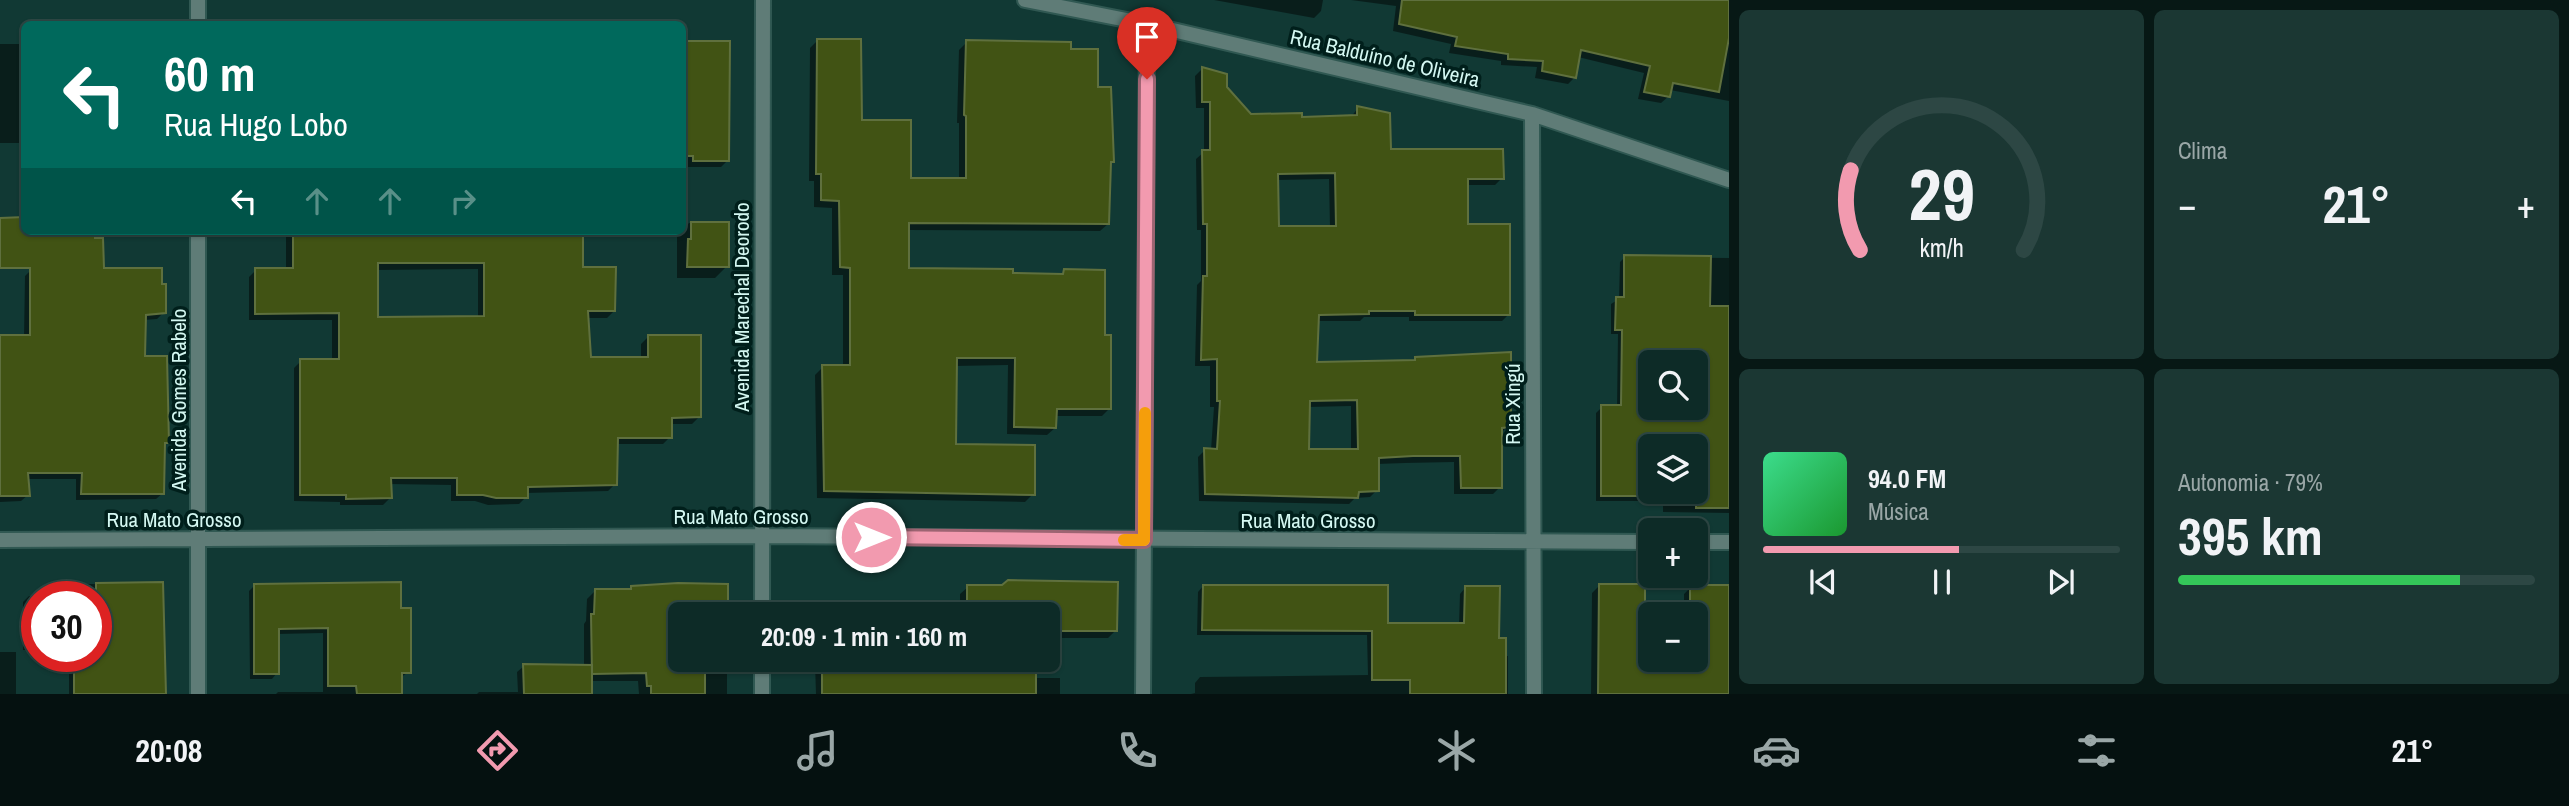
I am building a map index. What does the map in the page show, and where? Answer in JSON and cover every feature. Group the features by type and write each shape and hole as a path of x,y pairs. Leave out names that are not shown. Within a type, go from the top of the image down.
{"street":[{"path":"198,0 198,21"},
{"name":"Avenida Marechal Deorodo","path":"762,602 763,0"},
{"name":"Rua Balduíno de Oliveira","path":"1025,0 1147,24 1532,114 1729,180"},
{"path":"1143,694 1147,24"},
{"name":"Rua Xingú","path":"1532,114 1534,694"},
{"name":"Avenida Gomes Rabelo","path":"198,235 198,694"},
{"name":"Rua Mato Grosso","path":"0,540 762,536 1638,542"},
{"path":"1708,542 1729,542"},
{"path":"762,672 762,694"}],"building":[{"path":"1402,0 1729,0 1729,38 1719,92 1673,83 1670,97 1644,92 1650,66 1581,50 1576,78 1542,71 1543,61 1508,59 1508,54 1455,46 1457,37 1399,24"},
{"path":"817,39 861,39 862,120 911,120 911,178 966,178 966,40 1071,42 1071,49 1098,49 1098,87 1111,87 1114,162 1111,162 1109,224 909,223 909,268 1013,269 1013,273 1063,274 1064,269 1105,270 1105,335 1111,335 1111,409 1057,409 1056,428 1014,427 1015,358 957,358 956,444 1035,445 1035,495 824,491 822,365 850,365 850,268 840,267 839,201 821,200 821,174 816,174"},
{"path":"686,41 730,41 729,161 693,161 693,156 686,156"},
{"path":"1202,67 1227,74 1227,87 1251,114 1302,113 1302,117 1357,115 1357,106 1390,113 1391,149 1503,149 1504,179 1468,179 1468,224 1510,224 1510,315 1415,315 1415,311 1369,311 1369,314 1319,315 1317,362 1415,360 1415,357 1511,352 1511,427 1502,428 1502,488 1461,488 1460,456 1413,456 1379,458 1379,491 1359,492 1358,498 1205,494 1204,448 1217,449 1220,401 1217,401 1217,359 1201,360 1203,276 1207,276 1202,150 1210,150 1210,102 1202,102","holes":["1335,173 1336,226 1279,226 1278,174","1357,400 1358,449 1309,449 1310,401"]},
{"path":"21,217 21,235 95,235 95,238 103,238 104,268 162,268 162,284 166,284 166,313 146,315 145,356 167,356 169,443 165,443 164,494 81,494 82,473 28,473 30,496 0,496 0,335 30,335 30,268 0,268 0,218"},
{"path":"691,222 729,222 729,267 687,267"},
{"path":"293,235 583,235 583,267 616,267 615,311 588,311 591,357 648,357 648,335 701,335 701,417 672,418 672,438 618,438 617,485 528,487 528,498 496,498 457,495 457,478 391,478 392,498 346,499 346,495 300,495 300,359 339,359 339,313 255,314 255,268 293,268","holes":["378,263 484,263 484,316 378,317"]},
{"path":"1624,255 1711,256 1710,306 1729,306 1729,508 1696,508 1696,504 1708,504 1708,434 1638,434 1638,496 1601,496 1601,405 1621,405 1622,330 1615,330 1616,297 1624,297"},
{"path":"1008,580 1118,582 1117,631 1060,631 1060,602 967,602 967,585 1002,585"},
{"path":"163,582 166,694 74,694 74,672 112,672 112,583"},
{"path":"401,582 401,608 411,608 411,673 402,673 402,694 357,694 356,686 328,686 328,628 279,629 279,674 254,674 254,584"},
{"path":"728,584 728,602 668,602 668,672 705,672 705,694 651,694 646,673 592,674 591,614 594,614 595,589 631,589 631,586"},
{"path":"1599,584 1638,584 1638,588 1645,588 1645,602 1638,602 1638,672 1708,672 1708,602 1690,602 1690,588 1729,585 1729,694 1598,694"},
{"path":"1203,585 1388,585 1388,623 1464,623 1465,586 1500,586 1499,638 1506,638 1506,694 1410,694 1410,680 1372,680 1372,631 1202,630"},
{"path":"523,664 592,665 592,694 524,694"},
{"path":"822,672 1036,672 1036,694 822,694"}],"slow traffic":[{"path":"1124,540 1144,540 1145,413"}],"route":[{"path":"871,537 1144,540 1147,79"}]}
